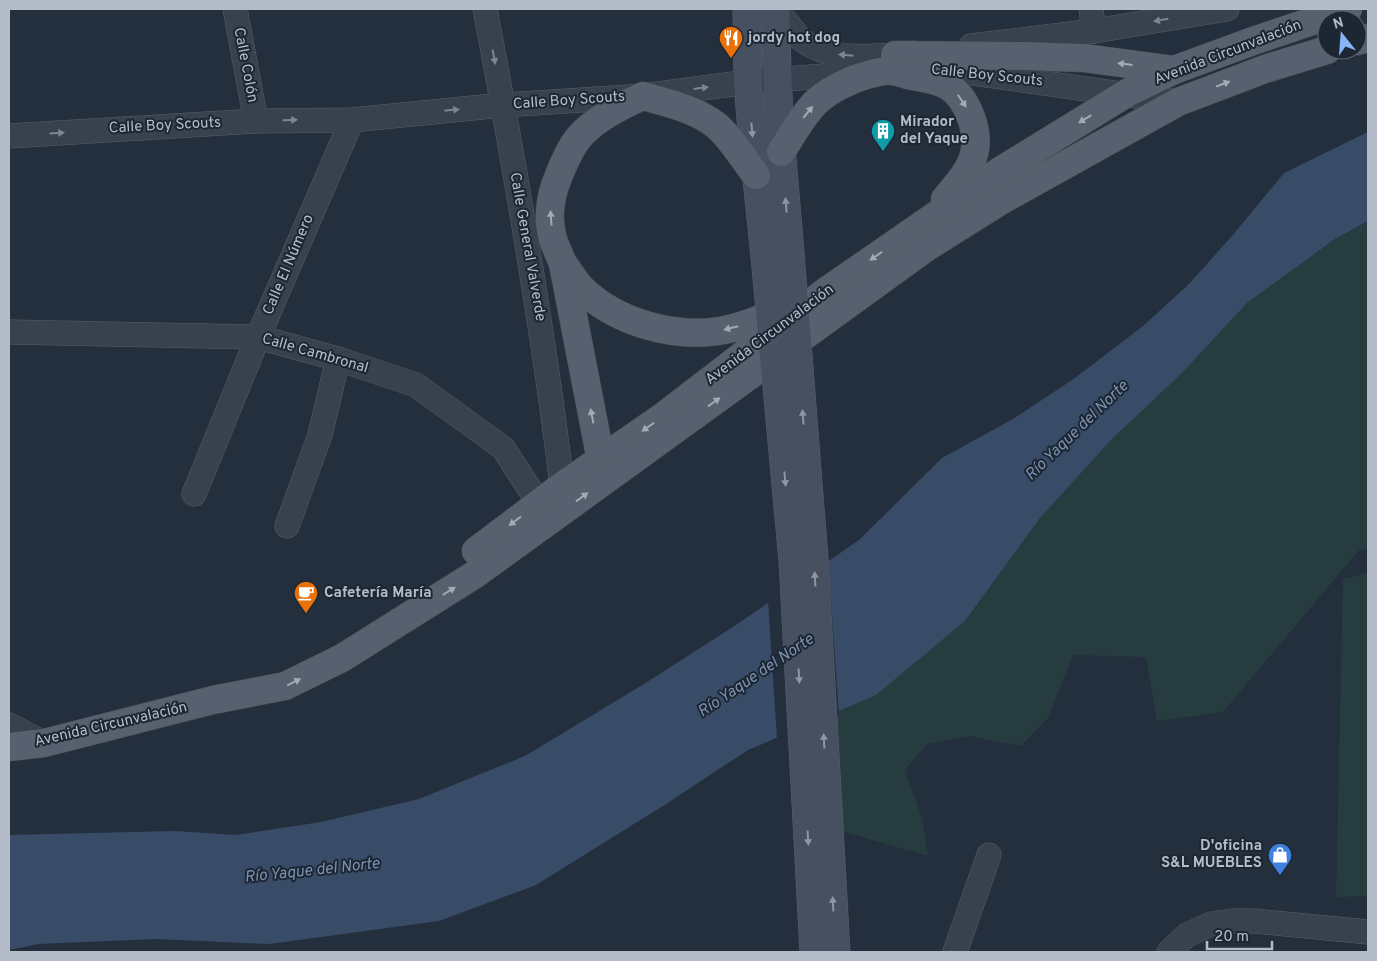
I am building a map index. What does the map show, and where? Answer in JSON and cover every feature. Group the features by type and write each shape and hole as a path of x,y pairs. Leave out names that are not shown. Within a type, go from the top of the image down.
{"main road":[{"path":"747,9 748,82 756,174 778,255 814,559 836,952"},
{"path":"776,9 776,80 781,152 778,255 814,952"},
{"name":"Avenida Circunvalación","path":"9,747 44,743 213,700 285,686 342,658 474,575 602,471 660,418 826,292 1000,171 1127,94 1174,70 1253,40 1348,9"},
{"name":"Avenida Circunvalación","path":"213,700 332,644 462,562 562,486 602,471 927,247 1024,187 1178,102 1265,68 1317,53"},
{"path":"781,152 816,102 834,89 891,63 1024,56 1084,58 1174,70"},
{"path":"891,63 949,87 961,98 970,116 975,136 974,154 959,182 942,203 908,234"},
{"path":"756,174 719,128 704,117 683,108 643,96 616,108 594,124 575,143 552,191 550,214 553,239 564,264 582,289 622,316 646,325 692,333 718,331 749,323 826,292"},
{"path":"564,264 602,471"}],"street":[{"name":"Calle Colón","path":"235,9 256,121"},
{"name":"Calle General Valverde","path":"485,9 536,300 554,415 562,486"},
{"name":"Calle Boy Scouts","path":"776,9 801,39 826,53 1178,102"},
{"name":"Calle Boy Scouts","path":"9,136 256,121 352,120 503,105 643,96 776,80 891,63 1092,20 1227,9"},
{"name":"Calle El Número","path":"194,494 258,337 352,120"},
{"name":"Calle Cambronal","path":"9,332 258,337 338,359 416,385 503,448 539,503"},
{"path":"287,526 320,435 338,359"},
{"path":"9,725 44,743"},
{"path":"955,952 989,855"},
{"path":"1169,952 1187,935 1211,924 1232,921 1254,921 1368,932"}],"green space":[{"path":"1368,221 1368,549 1360,549 1223,712 1157,721 1146,657 1073,655 1048,718 1021,746 970,736 927,744 905,770 922,818 928,856 841,831 833,732 838,711 876,694 965,621 1040,518 1111,440 1182,373 1247,303 1335,239"},
{"path":"1368,573 1368,896 1336,897 1343,579"}],"water":[{"name":"Río Yaque del Norte","path":"1368,132 1368,221 1335,239 1247,303 1182,373 1111,440 1040,518 965,621 876,695 748,750 666,804 536,885 439,921 269,944 156,939 38,944 9,950 9,835 175,831 236,835 321,822 419,799 525,756 644,684 736,625 859,540 942,458 1013,419 1075,378 1143,326 1189,284 1284,173"}],"pier":[{"path":"828,558 839,714 777,740 768,600"}],"place":[{"name":"jordy hot dog","path":"731,59"},
{"name":"Mirador del Yaque","path":"883,152"},
{"name":"Cafetería María","path":"306,614"},
{"name":"D'oficina S&L MUEBLES","path":"1280,876"}]}
